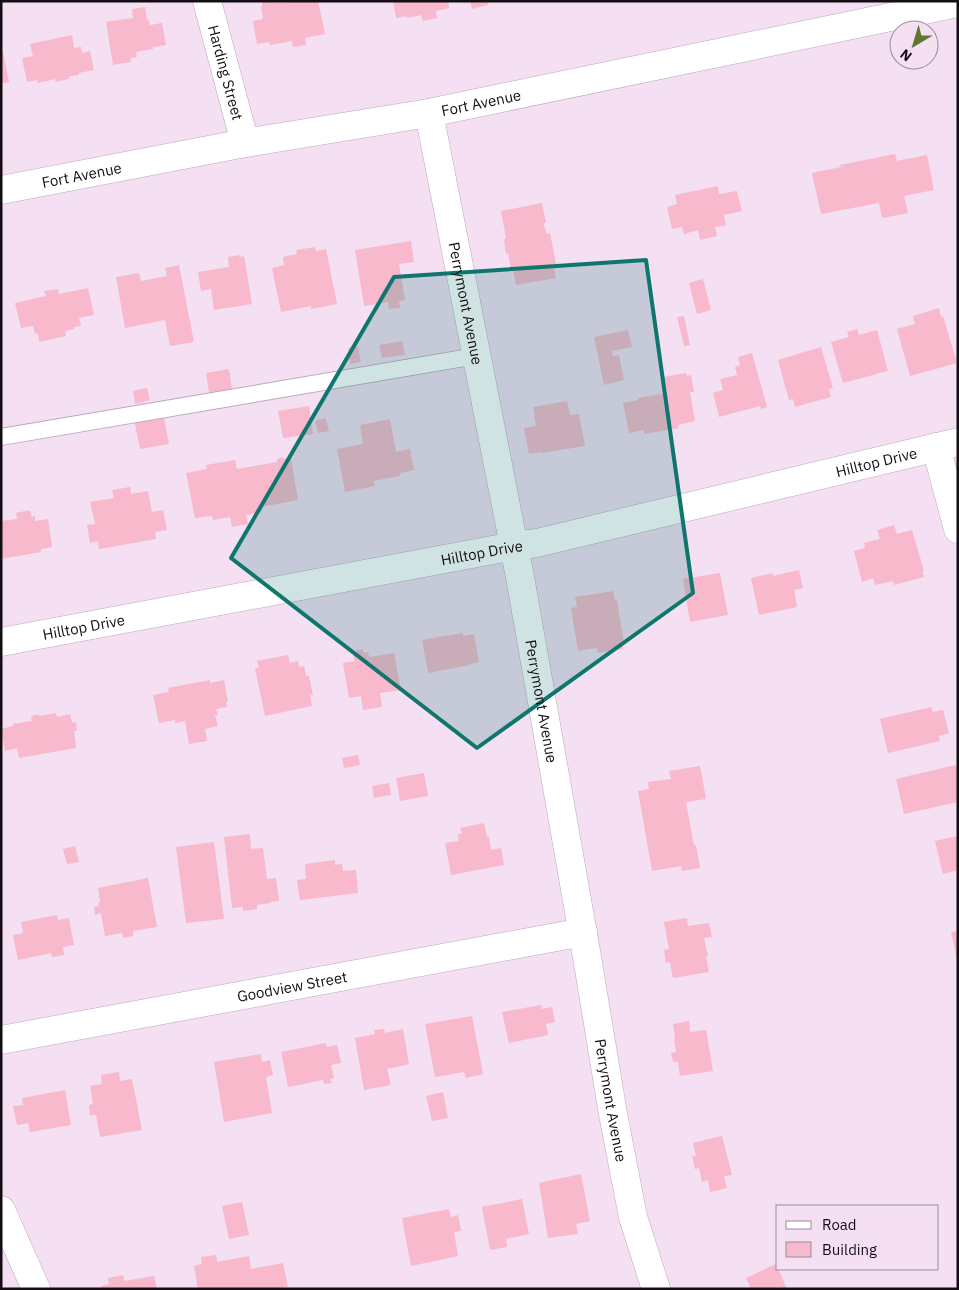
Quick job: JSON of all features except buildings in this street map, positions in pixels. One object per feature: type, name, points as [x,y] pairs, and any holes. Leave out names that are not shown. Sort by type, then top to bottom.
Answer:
[{"type":"street","name":"Harding Street","points":[[207,1],[245,143]]},
{"type":"street","name":"Fort Avenue","points":[[1,190],[245,143],[429,113],[958,3]]},
{"type":"street","name":"Perrymont Avenue","points":[[429,113],[514,546],[583,932],[613,1114],[633,1217],[656,1289]]},
{"type":"street","name":"Hilltop Drive","points":[[1,642],[537,543],[947,445]]},
{"type":"street","points":[[947,445],[958,529]]},
{"type":"street","name":"Goodview Street","points":[[1,1040],[583,932]]},
{"type":"street","points":[[1,1210],[36,1289]]},
{"type":"lane","points":[[1,437],[476,356]]},
{"type":"highlighted area","points":[[646,260],[693,593],[477,748],[231,558],[394,277]]}]
